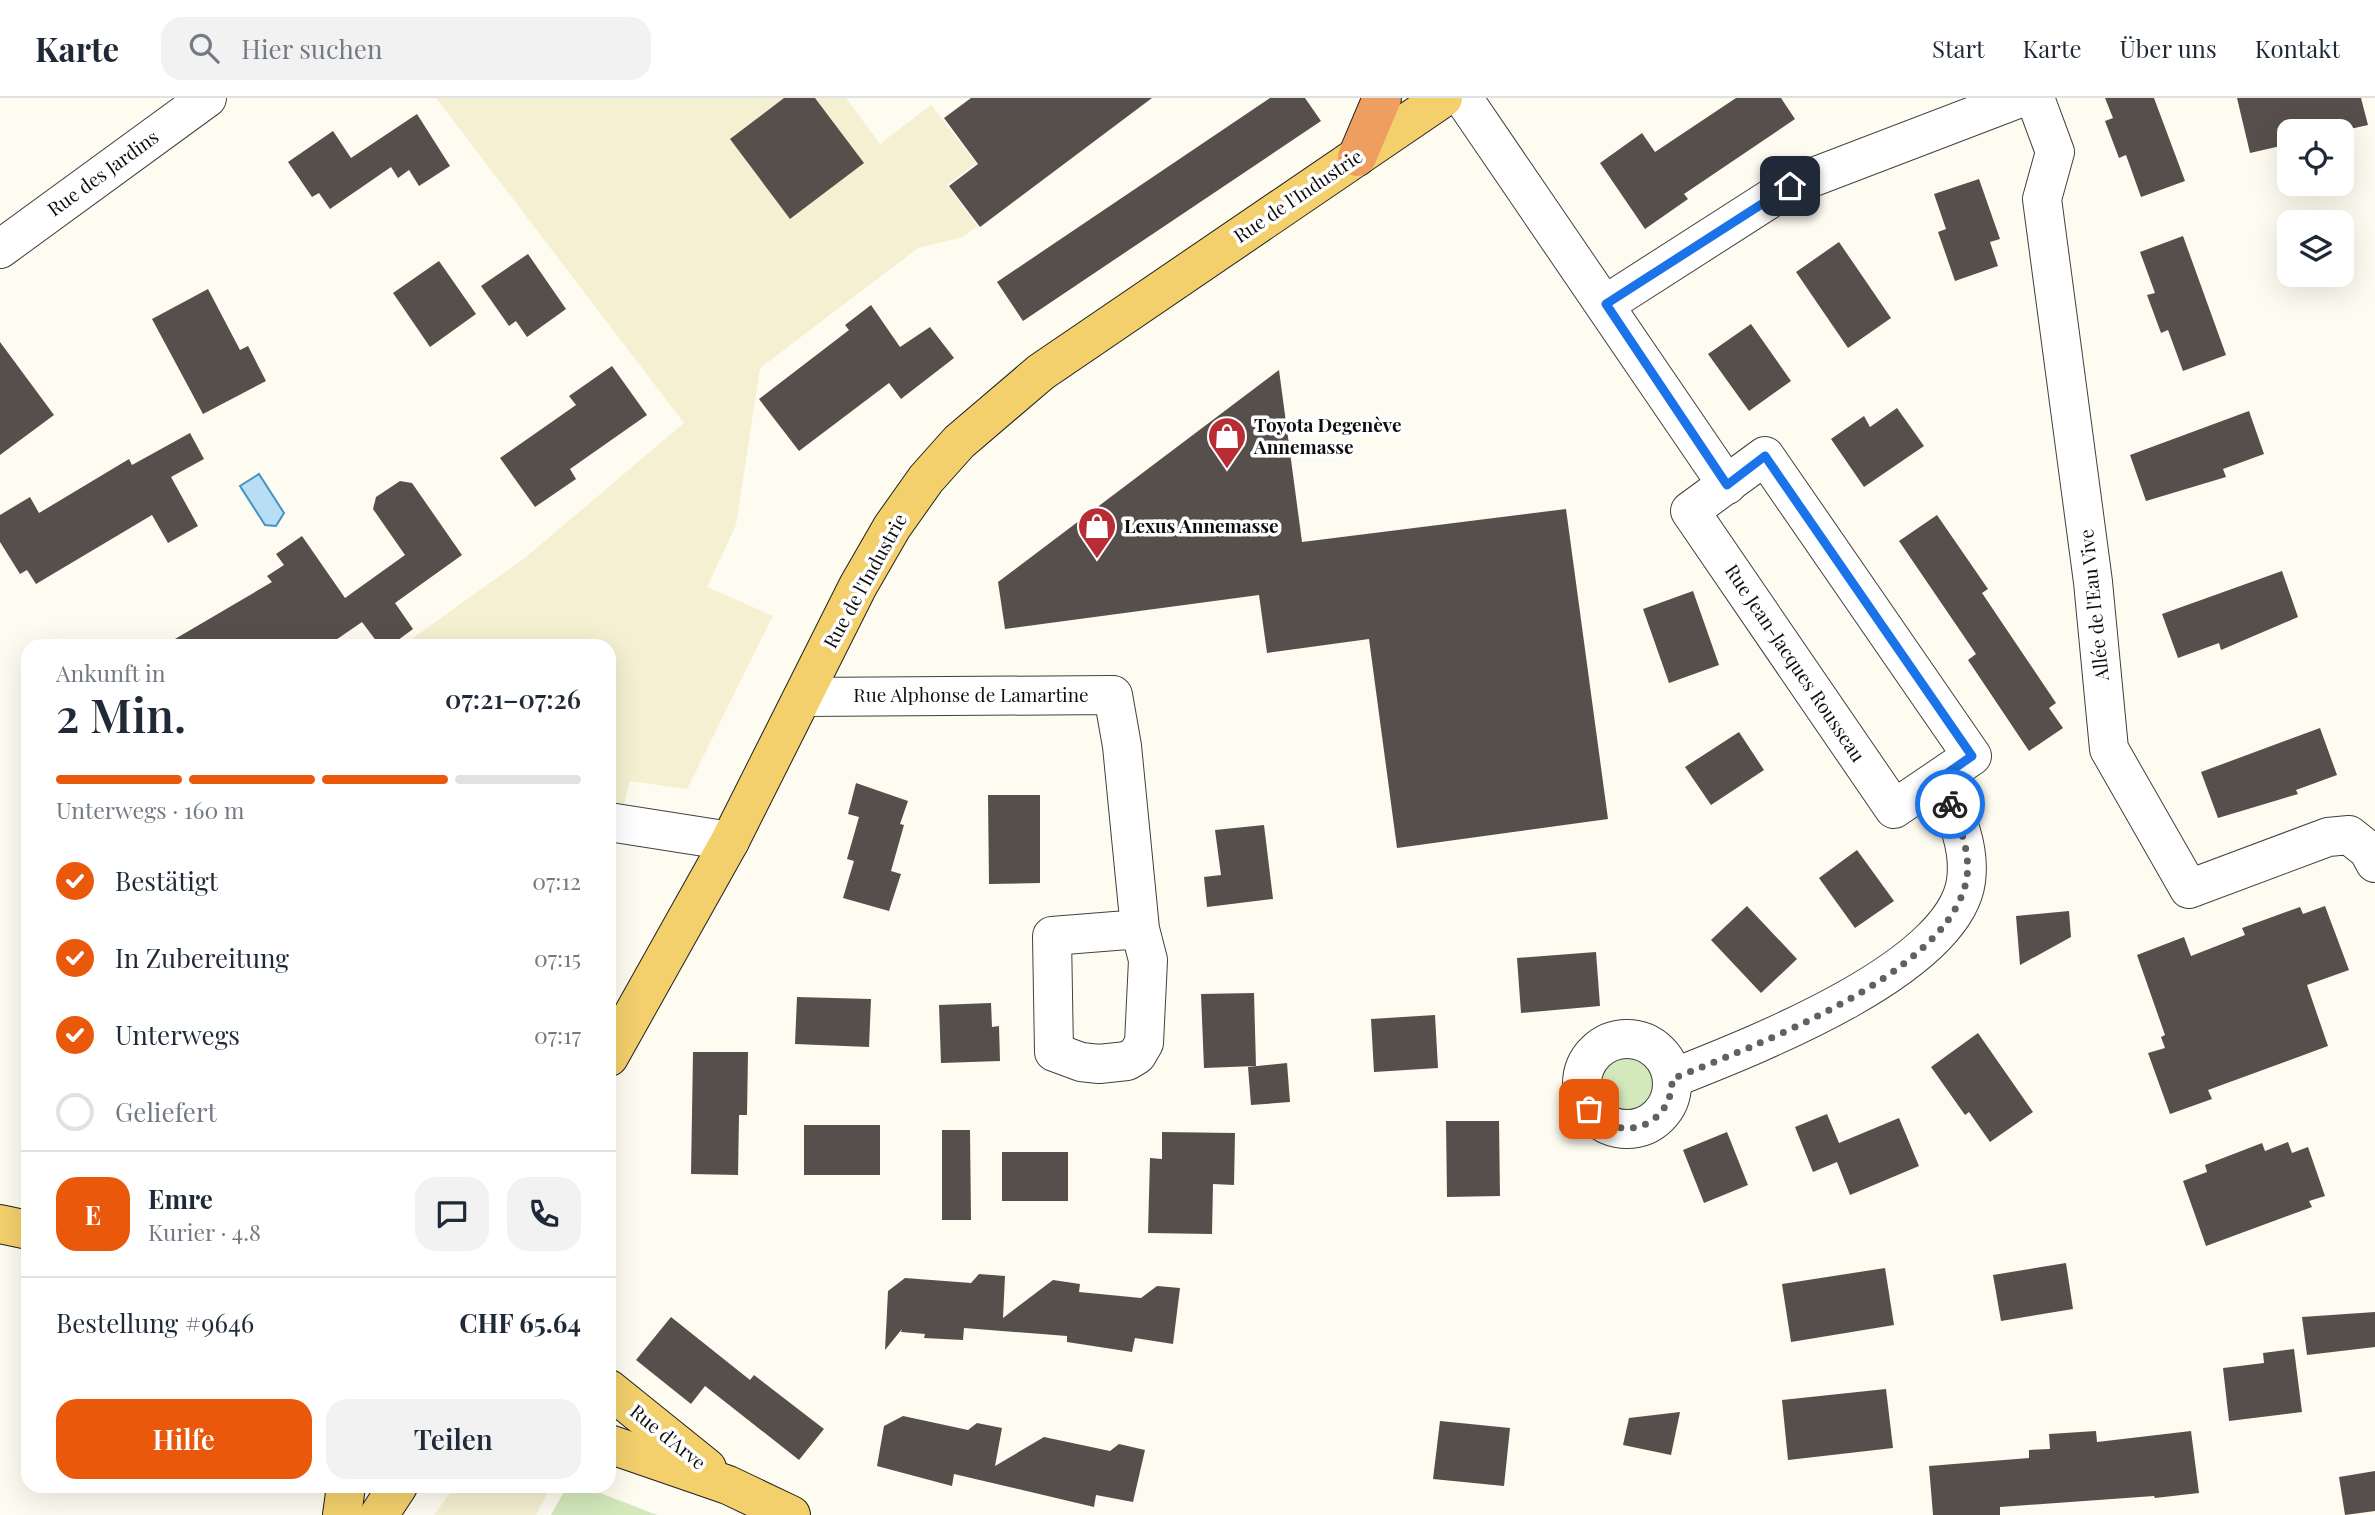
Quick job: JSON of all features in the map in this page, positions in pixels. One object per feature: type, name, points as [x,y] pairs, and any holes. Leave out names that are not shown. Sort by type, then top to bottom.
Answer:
[{"type":"highway","points":[[1357,157],[1382,98]]},
{"type":"main road","name":"Rue de l'Industrie","points":[[616,1039],[672,948],[730,841],[892,527],[926,479],[959,442],[1041,372],[1443,98]]},
{"type":"main road","points":[[0,1224],[21,1228]]},
{"type":"main road","name":"Rue d'Arve","points":[[616,1396],[728,1485]]},
{"type":"main road","name":"Rue d'Arve","points":[[616,1446],[728,1485],[791,1515]]},
{"type":"main road","points":[[342,1515],[345,1493]]},
{"type":"main road","points":[[379,1515],[393,1493]]},
{"type":"street","name":"Rue des Jardins","points":[[0,249],[207,98]]},
{"type":"street","points":[[1464,98],[1727,485]]},
{"type":"street","points":[[1606,304],[1790,186],[2020,98]]},
{"type":"street","name":"Allée de l'Eau Vive","points":[[2035,98],[2054,152],[2042,200],[2093,582],[2109,749],[2189,889],[2328,837],[2349,835],[2368,850],[2375,863]]},
{"type":"street","name":"Rue Jean-Jacques Rousseau","points":[[1765,456],[1972,756],[1894,809],[1690,510],[1727,485],[1765,456]]},
{"type":"street","name":"Rue Alphonse de Lamartine","points":[[803,697],[1113,695],[1122,746],[1140,929]]},
{"type":"street","points":[[1672,1079],[1815,1018],[1907,959],[1933,937],[1961,899],[1966,884],[1967,865],[1960,826],[1939,779]]},
{"type":"street","points":[[616,823],[730,841]]},
{"type":"shaded area","points":[[436,98],[846,98],[880,144],[931,105],[976,163],[947,185],[977,226],[963,237],[918,248],[760,368],[736,525],[707,587],[773,616],[687,789],[630,781],[623,808],[616,807],[616,639],[412,639],[526,557],[684,423]]},
{"type":"shaded area","points":[[450,1493],[547,1493],[536,1515],[434,1515]]},
{"type":"green space","points":[[1627,1050],[1640,1053],[1651,1060],[1658,1071],[1661,1084],[1658,1097],[1651,1108],[1640,1115],[1627,1118],[1614,1115],[1603,1108],[1596,1097],[1593,1084],[1596,1071],[1603,1060],[1614,1053]]},
{"type":"green space","points":[[563,1493],[600,1493],[657,1515],[551,1515]]},
{"type":"water","points":[[259,474],[284,513],[276,526],[265,525],[240,486]]},
{"type":"building","points":[[784,98],[815,98],[864,163],[790,219],[730,139]]},
{"type":"building","points":[[971,98],[1152,98],[980,227],[949,186],[978,164],[944,118]]},
{"type":"building","points":[[1270,98],[1305,98],[1321,121],[1023,321],[997,282]]},
{"type":"building","points":[[1736,98],[1781,98],[1795,119],[1684,194],[1688,199],[1645,229],[1600,163],[1642,133],[1655,152]]},
{"type":"building","points":[[2105,98],[2154,98],[2185,181],[2141,197],[2126,155],[2119,158],[2105,121],[2113,118]]},
{"type":"building","points":[[2237,98],[2361,98],[2368,125],[2354,128],[2354,119],[2277,119],[2277,147],[2250,153]]},
{"type":"building","points":[[417,114],[450,166],[419,186],[409,170],[398,178],[391,167],[330,209],[319,193],[312,197],[288,162],[333,131],[351,158]]},
{"type":"building","points":[[1979,179],[2000,239],[1990,242],[1998,266],[1955,281],[1938,232],[1946,229],[1934,194]]},
{"type":"building","points":[[2183,236],[2226,355],[2183,371],[2168,330],[2161,333],[2147,295],[2155,293],[2140,252]]},
{"type":"building","points":[[1839,242],[1891,318],[1848,348],[1796,272]]},
{"type":"building","points":[[528,254],[566,309],[527,337],[516,321],[509,326],[481,286]]},
{"type":"building","points":[[439,261],[476,314],[430,347],[393,293]]},
{"type":"building","points":[[208,289],[240,350],[248,346],[266,381],[203,414],[152,319]]},
{"type":"building","points":[[871,305],[900,347],[930,327],[954,358],[901,399],[889,383],[799,451],[759,399],[849,330],[845,325]]},
{"type":"building","points":[[1751,324],[1791,381],[1749,411],[1708,354]]},
{"type":"building","points":[[0,342],[54,415],[0,455]]},
{"type":"building","points":[[612,366],[647,415],[570,469],[576,479],[535,507],[500,458],[576,405],[569,396]]},
{"type":"building","points":[[1279,370],[1302,542],[1566,509],[1608,819],[1397,848],[1369,639],[1267,653],[1259,595],[1005,629],[998,582]]},
{"type":"building","points":[[1897,408],[1924,446],[1864,487],[1831,439],[1864,416],[1870,427]]},
{"type":"building","points":[[2249,411],[2264,454],[2223,469],[2226,477],[2146,501],[2130,455]]},
{"type":"building","points":[[190,433],[204,459],[171,477],[198,526],[168,543],[152,515],[36,584],[27,570],[20,574],[0,542],[0,515],[30,497],[39,513],[129,459],[132,465]]},
{"type":"building","points":[[400,481],[412,483],[462,555],[395,603],[413,629],[399,639],[375,639],[362,622],[337,639],[175,639],[272,582],[267,576],[284,565],[276,554],[302,536],[345,598],[405,555],[373,509],[376,497]]},
{"type":"building","points":[[1937,515],[1988,589],[1982,593],[2056,703],[2049,708],[2063,728],[2029,751],[1968,660],[1976,654],[1899,541]]},
{"type":"building","points":[[2282,571],[2298,617],[2221,650],[2219,643],[2178,658],[2162,614]]},
{"type":"building","points":[[1693,591],[1719,665],[1669,683],[1643,609]]},
{"type":"building","points":[[2320,728],[2337,775],[2296,790],[2298,794],[2218,818],[2201,772]]},
{"type":"building","points":[[1739,732],[1764,770],[1711,805],[1685,767]]},
{"type":"building","points":[[856,783],[908,801],[900,824],[904,825],[891,871],[901,874],[889,911],[843,898],[854,861],[847,859],[859,817],[848,814]]},
{"type":"building","points":[[988,795],[1040,795],[1040,883],[989,884]]},
{"type":"building","points":[[1264,825],[1273,899],[1207,907],[1204,877],[1221,875],[1215,830]]},
{"type":"building","points":[[1857,850],[1894,901],[1855,928],[1819,878]]},
{"type":"building","points":[[1747,906],[1797,959],[1761,993],[1711,940]]},
{"type":"building","points":[[2325,906],[2349,970],[2307,985],[2328,1046],[2208,1090],[2212,1099],[2170,1114],[2148,1053],[2165,1048],[2161,1037],[2165,1035],[2137,955],[2184,937],[2191,956],[2245,935],[2242,928],[2300,907],[2303,914]]},
{"type":"building","points":[[2069,911],[2071,937],[2020,965],[2016,916]]},
{"type":"building","points":[[1596,952],[1600,1006],[1521,1013],[1517,958]]},
{"type":"building","points":[[1254,993],[1256,1066],[1204,1068],[1201,994]]},
{"type":"building","points":[[797,997],[871,999],[869,1047],[795,1044]]},
{"type":"building","points":[[991,1003],[992,1027],[999,1026],[1000,1061],[941,1063],[939,1005]]},
{"type":"building","points":[[1435,1015],[1438,1068],[1374,1072],[1371,1019]]},
{"type":"building","points":[[1978,1033],[2033,1112],[1990,1142],[1969,1112],[1965,1115],[1931,1067]]},
{"type":"building","points":[[693,1052],[748,1052],[747,1115],[739,1115],[738,1175],[691,1174]]},
{"type":"building","points":[[1287,1063],[1290,1102],[1251,1105],[1248,1067]]},
{"type":"building","points":[[1827,1114],[1839,1143],[1899,1118],[1919,1166],[1850,1195],[1837,1162],[1813,1172],[1795,1127]]},
{"type":"building","points":[[1446,1121],[1499,1121],[1500,1196],[1447,1197]]},
{"type":"building","points":[[804,1125],[880,1125],[880,1175],[804,1175]]},
{"type":"building","points":[[942,1130],[970,1130],[971,1220],[942,1220]]},
{"type":"building","points":[[1162,1132],[1235,1133],[1234,1185],[1213,1184],[1212,1234],[1148,1233],[1150,1158],[1162,1159]]},
{"type":"building","points":[[1727,1132],[1748,1185],[1704,1203],[1683,1150]]},
{"type":"building","points":[[2288,1142],[2292,1153],[2308,1147],[2325,1196],[2309,1201],[2312,1207],[2206,1246],[2183,1181],[2207,1172],[2205,1165],[2262,1143],[2265,1151]]},
{"type":"building","points":[[1002,1152],[1068,1152],[1068,1201],[1002,1201]]},
{"type":"building","points":[[2066,1263],[2073,1309],[2001,1321],[1993,1275]]},
{"type":"building","points":[[1885,1268],[1894,1325],[1791,1342],[1782,1284]]},
{"type":"building","points":[[979,1274],[1005,1276],[1003,1318],[1053,1280],[1080,1284],[1079,1292],[1141,1298],[1157,1286],[1180,1288],[1173,1344],[1135,1338],[1132,1352],[1067,1342],[1067,1336],[964,1328],[963,1340],[924,1338],[925,1334],[901,1332],[902,1329],[885,1350],[888,1291],[905,1278],[971,1283]]},
{"type":"building","points":[[2375,1312],[2375,1347],[2307,1355],[2302,1317]]},
{"type":"building","points":[[671,1317],[750,1380],[754,1375],[824,1429],[799,1460],[705,1386],[691,1404],[636,1360]]},
{"type":"building","points":[[2294,1349],[2302,1412],[2229,1421],[2223,1368],[2264,1363],[2263,1353]]},
{"type":"building","points":[[1886,1389],[1893,1448],[1788,1460],[1782,1400]]},
{"type":"building","points":[[1680,1412],[1671,1455],[1623,1445],[1629,1418]]},
{"type":"building","points":[[903,1416],[968,1430],[977,1423],[1002,1428],[995,1466],[1044,1437],[1110,1451],[1119,1444],[1145,1450],[1133,1502],[1096,1495],[1094,1507],[954,1474],[952,1486],[877,1466],[884,1426]]},
{"type":"building","points":[[1440,1421],[1510,1428],[1504,1486],[1433,1479]]},
{"type":"building","points":[[2096,1431],[2097,1442],[2191,1431],[2199,1493],[2000,1507],[2000,1515],[1933,1515],[1929,1466],[2029,1458],[2029,1450],[2050,1449],[2049,1434]]},
{"type":"building","points":[[2375,1471],[2375,1511],[2345,1515],[2339,1477]]},
{"type":"way so far","points":[[1589,1109],[1603,1123],[1612,1127],[1631,1129],[1651,1123],[1666,1109],[1673,1089],[1672,1079],[1790,1031],[1907,959],[1933,937],[1950,916],[1961,899],[1966,884],[1965,847],[1960,826],[1950,804]]},
{"type":"place","name":"Toyota Degenève Annemasse","points":[[1227,470]]},
{"type":"place","name":"Lexus Annemasse","points":[[1097,560]]},
{"type":"route","points":[[1790,186],[1759,203],[1606,304],[1727,485],[1765,456],[1830,548],[1972,756],[1939,779],[1950,804]]}]
